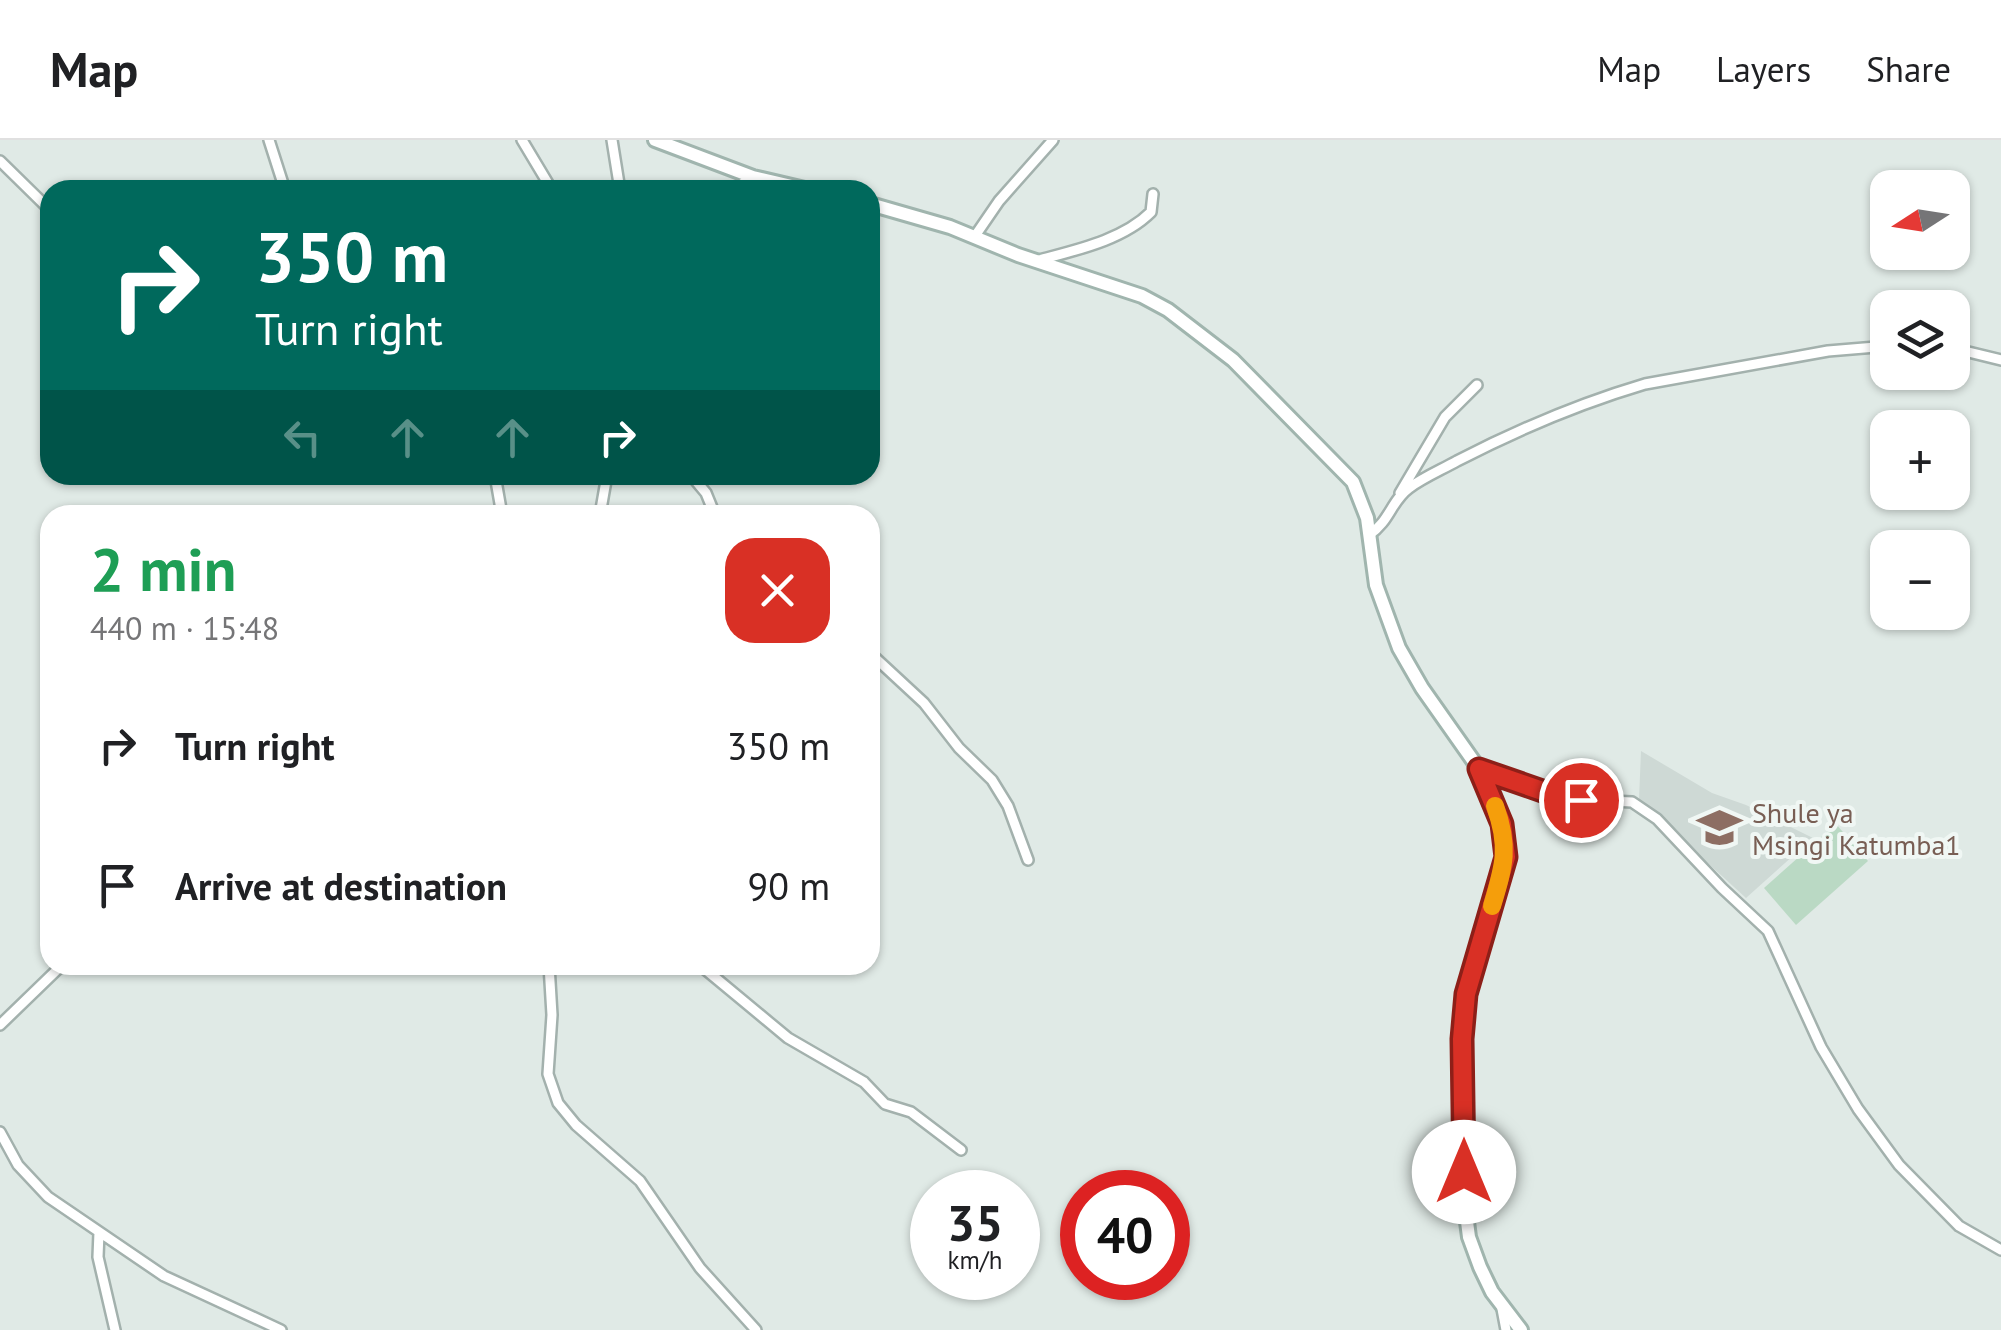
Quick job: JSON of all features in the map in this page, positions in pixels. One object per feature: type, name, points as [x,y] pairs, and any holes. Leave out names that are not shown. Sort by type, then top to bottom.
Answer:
[{"type":"street","points":[[269,140],[282,180]]},
{"type":"street","points":[[522,140],[546,180]]},
{"type":"street","points":[[612,140],[618,180]]},
{"type":"street","points":[[655,140],[766,180]]},
{"type":"street","points":[[975,236],[1053,140]]},
{"type":"street","points":[[0,161],[40,200]]},
{"type":"street","points":[[748,180],[753,177]]},
{"type":"street","points":[[1039,260],[1085,248],[1138,222],[1151,212],[1153,194]]},
{"type":"street","points":[[880,207],[975,236],[1142,296],[1201,333],[1233,360],[1343,470],[1361,497],[1376,585],[1398,648],[1479,769],[1502,824],[1506,857],[1469,976],[1464,1015],[1464,1199],[1474,1254],[1502,1306],[1522,1330]]},
{"type":"street","points":[[1399,496],[1424,478],[1491,443],[1631,388],[1870,348]]},
{"type":"street","points":[[1970,352],[2001,360]]},
{"type":"street","points":[[1370,534],[1388,518],[1445,417],[1477,385]]},
{"type":"street","points":[[880,662],[924,703],[959,748],[992,780],[1008,806],[1028,860]]},
{"type":"street","points":[[1479,769],[1568,799],[1632,802],[1657,819],[1768,931],[1812,1032],[1886,1149],[1959,1226],[2001,1251]]},
{"type":"street","points":[[0,1025],[52,975]]},
{"type":"street","points":[[549,975],[552,1015],[548,1074],[558,1103],[576,1125],[640,1181],[660,1204],[700,1268],[756,1330]]},
{"type":"street","points":[[712,975],[788,1038],[864,1082],[885,1104],[911,1112],[961,1150]]},
{"type":"street","points":[[0,1132],[29,1179],[99,1232],[164,1276],[280,1330]]},
{"type":"street","points":[[99,1232],[98,1258],[115,1330]]},
{"type":"street","points":[[1502,1306],[1506,1330]]},
{"type":"shaded area","points":[[1641,751],[1712,793],[1813,838],[1746,898],[1639,800]]},
{"type":"green space","points":[[1836,824],[1868,861],[1796,925],[1764,888]]},
{"type":"slow traffic","points":[[1492,906],[1506,857],[1505,837],[1495,806]]},
{"type":"place","name":"Shule ya Msingi Katumba1","points":[[1719,828]]},
{"type":"route","points":[[1464,1172],[1462,1039],[1466,994],[1506,857],[1502,824],[1479,769],[1581,800]]}]
